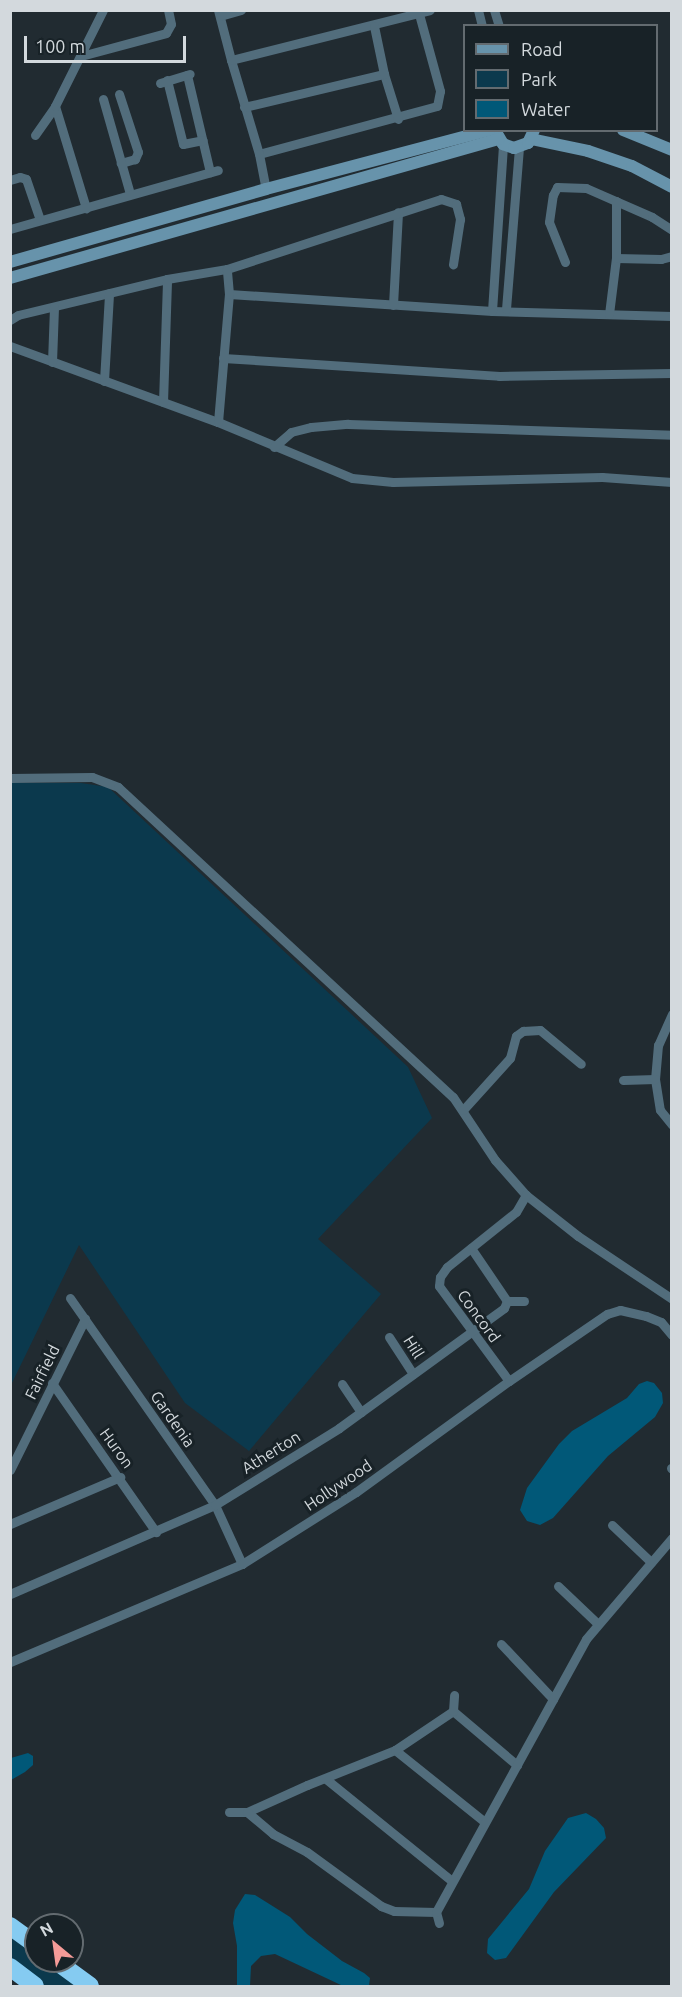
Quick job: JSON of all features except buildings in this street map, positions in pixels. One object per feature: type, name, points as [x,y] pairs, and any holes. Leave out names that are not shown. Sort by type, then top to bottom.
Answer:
[{"type":"highway","points":[[10,1926],[24,1936]]},
{"type":"highway","points":[[10,1967],[35,1986]]},
{"type":"highway","points":[[72,1973],[90,1986]]},
{"type":"street","points":[[35,135],[56,106],[103,10]]},
{"type":"street","points":[[81,56],[166,33],[171,24],[168,10]]},
{"type":"street","points":[[241,10],[219,14],[259,154],[266,189]]},
{"type":"street","points":[[388,10],[390,22]]},
{"type":"street","points":[[231,60],[390,22],[430,10]]},
{"type":"street","points":[[259,154],[431,110],[439,102],[440,91],[419,14]]},
{"type":"street","points":[[374,26],[384,74],[398,119]]},
{"type":"street","points":[[244,107],[384,74]]},
{"type":"street","points":[[10,229],[214,171],[203,140],[189,75],[164,82],[183,144],[203,140]]},
{"type":"street","points":[[121,163],[135,159],[138,152],[121,93],[99,100],[130,194]]},
{"type":"street","points":[[56,106],[86,208]]},
{"type":"street","points":[[10,262],[266,189],[481,132]]},
{"type":"street","points":[[628,132],[672,150]]},
{"type":"street","points":[[506,309],[519,147],[533,135],[632,166],[672,187]]},
{"type":"street","points":[[10,278],[499,138],[519,147]]},
{"type":"street","points":[[492,311],[499,138]]},
{"type":"street","points":[[10,180],[20,177],[26,179],[40,220]]},
{"type":"street","points":[[565,262],[549,222],[553,195],[557,187],[586,189],[616,201],[672,230]]},
{"type":"street","points":[[10,320],[18,315],[167,279],[227,268],[441,199],[456,204],[459,219],[453,264]]},
{"type":"street","points":[[609,314],[616,258],[616,201]]},
{"type":"street","points":[[393,305],[398,212]]},
{"type":"street","points":[[616,258],[661,259],[672,256]]},
{"type":"street","points":[[218,422],[229,294],[227,268]]},
{"type":"street","points":[[162,402],[167,279]]},
{"type":"street","points":[[104,381],[109,293]]},
{"type":"street","points":[[229,294],[492,311],[506,309],[672,316]]},
{"type":"street","points":[[52,362],[54,307]]},
{"type":"street","points":[[10,346],[218,422],[352,478],[371,481],[602,477],[672,482]]},
{"type":"street","points":[[223,358],[499,376],[672,373]]},
{"type":"street","points":[[274,447],[291,432],[311,427],[348,424],[672,435]]},
{"type":"street","points":[[10,778],[92,777],[118,787],[453,1097],[495,1160],[526,1195],[596,1249],[672,1299]]},
{"type":"street","points":[[672,1014],[658,1045],[655,1079],[660,1110],[672,1125]]},
{"type":"street","points":[[463,1110],[510,1058],[516,1036],[523,1031],[540,1030],[581,1064]]},
{"type":"street","points":[[623,1080],[655,1079]]},
{"type":"street","name":"Concord","points":[[509,1380],[470,1331],[439,1286],[440,1277],[447,1267],[516,1212],[526,1195]]},
{"type":"street","points":[[471,1248],[507,1301],[524,1301]]},
{"type":"street","name":"Gardenia","points":[[70,1298],[215,1505],[242,1564]]},
{"type":"street","name":"Atherton","points":[[10,1594],[215,1505],[361,1412],[504,1308],[507,1301]]},
{"type":"street","name":"Hollywood","points":[[10,1662],[242,1564],[356,1492],[509,1380],[607,1314],[620,1310],[661,1322]]},
{"type":"street","points":[[672,1316],[661,1322],[672,1335]]},
{"type":"street","name":"Fairfield","points":[[10,1470],[85,1319]]},
{"type":"street","name":"Hill","points":[[389,1336],[412,1374]]},
{"type":"street","name":"Huron","points":[[52,1383],[120,1477],[156,1532]]},
{"type":"street","points":[[342,1384],[361,1412]]},
{"type":"street","points":[[10,1524],[120,1477]]},
{"type":"street","points":[[612,1525],[651,1562]]},
{"type":"street","points":[[439,1923],[436,1912],[452,1881],[597,1623],[672,1538]]},
{"type":"street","points":[[558,1586],[597,1623]]},
{"type":"street","points":[[501,1644],[553,1699]]},
{"type":"street","points":[[453,1711],[454,1695]]},
{"type":"street","points":[[453,1711],[517,1765]]},
{"type":"street","points":[[229,1812],[247,1812],[395,1750],[453,1711]]},
{"type":"street","points":[[395,1750],[485,1822]]},
{"type":"street","points":[[326,1779],[452,1881]]},
{"type":"street","points":[[247,1812],[273,1834],[307,1852],[381,1906],[393,1911],[436,1912]]},
{"type":"green space","points":[[11,783],[81,783],[108,787],[408,1067],[432,1118],[318,1239],[381,1294],[249,1451],[185,1403],[79,1245],[11,1385]]},
{"type":"green space","points":[[10,1936],[24,1946],[24,1971],[11,1961]]},
{"type":"green space","points":[[27,1973],[60,1973],[78,1986],[44,1986]]},
{"type":"water","points":[[647,1381],[654,1383],[662,1393],[663,1403],[655,1417],[608,1456],[553,1518],[540,1525],[527,1521],[520,1510],[527,1488],[559,1444],[572,1431],[627,1398],[639,1384]]},
{"type":"water","points":[[28,1753],[33,1756],[33,1765],[11,1780],[11,1758]]},
{"type":"water","points":[[586,1813],[604,1828],[606,1838],[554,1892],[506,1958],[495,1960],[487,1953],[488,1939],[529,1889],[545,1851],[568,1818]]},
{"type":"water","points":[[245,1894],[255,1895],[290,1917],[307,1934],[342,1961],[370,1978],[369,1986],[343,1986],[275,1954],[261,1956],[251,1966],[250,1986],[237,1986],[237,1946],[233,1923],[235,1910]]}]
